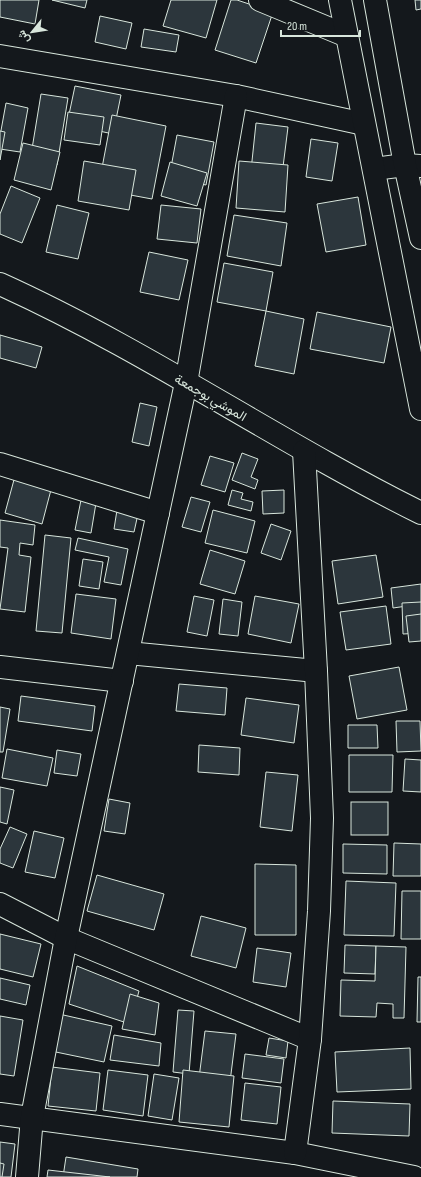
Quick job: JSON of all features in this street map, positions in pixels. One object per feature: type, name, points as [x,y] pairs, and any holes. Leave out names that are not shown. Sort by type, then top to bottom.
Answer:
[{"type":"street","points":[[260,0],[347,36]]},
{"type":"street","points":[[340,0],[421,409]]},
{"type":"street","points":[[375,0],[413,165],[421,238]]},
{"type":"street","points":[[0,56],[236,96],[364,124]]},
{"type":"street","points":[[27,1177],[32,1117],[66,938],[186,382],[236,96]]},
{"type":"street","points":[[374,168],[413,165]]},
{"type":"street","name":"الموشي بوجمعة","points":[[0,284],[102,334],[304,451],[372,489],[421,513]]},
{"type":"street","points":[[295,1153],[310,1039],[319,911],[322,818],[316,671],[304,451]]},
{"type":"street","points":[[0,464],[158,513]]},
{"type":"street","points":[[128,653],[316,671]]},
{"type":"street","points":[[0,667],[122,681]]},
{"type":"street","points":[[0,904],[66,938],[310,1039]]},
{"type":"street","points":[[0,1114],[32,1117],[295,1153],[414,1177]]},
{"type":"building","points":[[0,0],[39,0],[35,24],[0,17]]},
{"type":"building","points":[[52,0],[87,0],[85,8]]},
{"type":"building","points":[[171,0],[217,0],[206,38],[163,26]]},
{"type":"building","points":[[231,0],[237,0],[273,12],[256,63],[215,50]]},
{"type":"building","points":[[415,0],[421,0],[421,9],[416,10]]},
{"type":"building","points":[[100,16],[132,23],[126,49],[95,42]]},
{"type":"building","points":[[144,29],[179,35],[176,52],[141,47]]},
{"type":"building","points":[[75,86],[121,95],[113,134],[67,124]]},
{"type":"building","points":[[41,94],[68,98],[57,165],[30,161]]},
{"type":"building","points":[[6,103],[28,108],[20,152],[0,149],[0,136]]},
{"type":"building","points":[[68,112],[104,117],[100,145],[64,140]]},
{"type":"building","points":[[112,115],[166,126],[152,199],[98,189]]},
{"type":"building","points":[[256,123],[288,127],[281,183],[250,180]]},
{"type":"building","points":[[0,131],[5,132],[0,160]]},
{"type":"building","points":[[177,135],[214,142],[206,185],[169,178]]},
{"type":"building","points":[[311,139],[338,143],[332,181],[306,177]]},
{"type":"building","points":[[23,143],[60,152],[51,190],[14,180]]},
{"type":"building","points":[[84,161],[136,170],[129,210],[78,201]]},
{"type":"building","points":[[239,161],[288,165],[285,212],[236,208]]},
{"type":"building","points":[[170,162],[207,173],[197,206],[161,196]]},
{"type":"building","points":[[11,186],[40,198],[22,243],[0,234],[0,214]]},
{"type":"building","points":[[358,197],[366,245],[326,252],[317,204]]},
{"type":"building","points":[[57,205],[89,213],[78,259],[46,252]]},
{"type":"building","points":[[161,205],[201,209],[197,243],[157,239]]},
{"type":"building","points":[[234,215],[287,223],[281,266],[227,256]]},
{"type":"building","points":[[149,252],[188,260],[179,300],[140,292]]},
{"type":"building","points":[[224,263],[273,272],[266,311],[217,302]]},
{"type":"building","points":[[266,311],[304,319],[294,374],[255,366]]},
{"type":"building","points":[[317,312],[391,327],[384,363],[310,349]]},
{"type":"building","points":[[0,335],[42,347],[36,368],[0,358]]},
{"type":"building","points":[[140,403],[157,407],[149,446],[132,442]]},
{"type":"building","points":[[242,453],[258,459],[251,477],[258,480],[255,489],[232,480]]},
{"type":"building","points":[[210,456],[234,463],[225,492],[201,485]]},
{"type":"building","points":[[15,476],[52,486],[42,524],[5,513]]},
{"type":"building","points":[[232,490],[243,493],[241,499],[253,502],[251,511],[228,505]]},
{"type":"building","points":[[284,490],[284,513],[263,514],[262,491]]},
{"type":"building","points":[[191,497],[210,502],[201,532],[182,527]]},
{"type":"building","points":[[81,500],[96,503],[91,533],[75,530]]},
{"type":"building","points":[[117,510],[138,514],[134,532],[114,529]]},
{"type":"building","points":[[213,510],[255,521],[247,553],[205,543]]},
{"type":"building","points":[[0,520],[35,525],[33,545],[20,543],[19,555],[31,557],[25,612],[0,609],[8,548],[0,547]]},
{"type":"building","points":[[271,524],[291,531],[281,560],[261,553]]},
{"type":"building","points":[[45,535],[71,538],[62,633],[36,631]]},
{"type":"building","points":[[78,538],[128,549],[121,585],[104,582],[109,557],[75,550]]},
{"type":"building","points":[[210,550],[245,561],[235,594],[200,584]]},
{"type":"building","points":[[376,555],[383,597],[338,604],[332,561]]},
{"type":"building","points":[[83,559],[103,562],[99,589],[79,586]]},
{"type":"building","points":[[421,584],[421,604],[393,608],[391,588]]},
{"type":"building","points":[[76,594],[116,599],[111,639],[71,633]]},
{"type":"building","points":[[194,596],[214,600],[207,636],[187,632]]},
{"type":"building","points":[[255,596],[299,604],[291,643],[248,634]]},
{"type":"building","points":[[223,599],[242,602],[238,636],[219,634]]},
{"type":"building","points":[[421,602],[421,633],[403,634],[402,603]]},
{"type":"building","points":[[386,606],[391,644],[346,650],[340,612]]},
{"type":"building","points":[[421,614],[421,641],[409,642],[406,616]]},
{"type":"building","points":[[399,667],[407,710],[357,719],[349,676]]},
{"type":"building","points":[[179,684],[227,688],[225,715],[176,711]]},
{"type":"building","points":[[21,696],[95,706],[92,731],[18,721]]},
{"type":"building","points":[[246,698],[299,705],[294,743],[241,735]]},
{"type":"building","points":[[0,707],[10,709],[3,752],[0,752]]},
{"type":"building","points":[[396,721],[420,721],[421,751],[397,752]]},
{"type":"building","points":[[348,725],[377,725],[378,748],[348,748]]},
{"type":"building","points":[[199,745],[240,748],[239,775],[198,772]]},
{"type":"building","points":[[7,749],[53,758],[47,786],[2,778]]},
{"type":"building","points":[[57,750],[81,754],[77,776],[54,773]]},
{"type":"building","points":[[349,755],[393,755],[392,792],[349,792]]},
{"type":"building","points":[[405,759],[421,760],[421,792],[403,791]]},
{"type":"building","points":[[266,772],[298,775],[292,831],[260,827]]},
{"type":"building","points":[[0,787],[14,790],[7,824],[0,822]]},
{"type":"building","points":[[109,799],[130,803],[125,834],[104,831]]},
{"type":"building","points":[[351,802],[388,802],[388,835],[351,835]]},
{"type":"building","points":[[10,827],[27,834],[13,868],[0,863],[0,849]]},
{"type":"building","points":[[34,831],[64,838],[55,878],[25,872]]},
{"type":"building","points":[[394,843],[421,844],[421,876],[393,876]]},
{"type":"building","points":[[343,844],[387,845],[387,874],[343,873]]},
{"type":"building","points":[[255,864],[296,865],[296,935],[255,935]]},
{"type":"building","points":[[97,875],[164,894],[154,930],[87,911]]},
{"type":"building","points":[[346,881],[396,883],[394,936],[344,935]]},
{"type":"building","points":[[402,891],[421,891],[421,939],[401,939]]},
{"type":"building","points":[[201,916],[246,928],[236,968],[191,956]]},
{"type":"building","points":[[0,934],[41,944],[33,977],[0,969]]},
{"type":"building","points":[[345,945],[376,946],[375,974],[344,973]]},
{"type":"building","points":[[376,946],[406,947],[404,1018],[393,1018],[393,1004],[377,1003],[376,1017],[340,1016],[341,980],[375,981]]},
{"type":"building","points":[[257,948],[291,953],[286,987],[253,982]]},
{"type":"building","points":[[77,966],[139,991],[130,1024],[69,1004]]},
{"type":"building","points":[[418,977],[421,977],[421,1022],[417,1022]]},
{"type":"building","points":[[0,978],[30,985],[26,1005],[0,999]]},
{"type":"building","points":[[130,994],[159,1003],[155,1035],[122,1029]]},
{"type":"building","points":[[178,1010],[194,1011],[189,1074],[173,1072]]},
{"type":"building","points":[[59,1014],[112,1026],[104,1062],[51,1051]]},
{"type":"building","points":[[0,1016],[23,1020],[14,1076],[0,1074]]},
{"type":"building","points":[[205,1031],[236,1034],[230,1082],[199,1078]]},
{"type":"building","points":[[114,1035],[161,1043],[159,1066],[110,1060]]},
{"type":"building","points":[[269,1038],[288,1041],[286,1058],[266,1055]]},
{"type":"building","points":[[410,1048],[411,1089],[337,1092],[335,1052]]},
{"type":"building","points":[[245,1054],[284,1059],[281,1083],[242,1078]]},
{"type":"building","points":[[52,1067],[100,1073],[96,1111],[48,1106]]},
{"type":"building","points":[[108,1070],[148,1075],[143,1116],[103,1110]]},
{"type":"building","points":[[183,1070],[234,1076],[229,1127],[179,1122]]},
{"type":"building","points":[[154,1074],[179,1078],[172,1120],[148,1116]]},
{"type":"building","points":[[245,1083],[281,1087],[277,1124],[241,1120]]},
{"type":"building","points":[[333,1101],[410,1104],[409,1136],[332,1133]]},
{"type":"building","points":[[0,1142],[15,1144],[11,1177],[0,1177]]},
{"type":"building","points":[[66,1157],[138,1169],[137,1177],[63,1177]]},
{"type":"building","points":[[0,1163],[4,1164],[2,1177],[0,1177]]},
{"type":"building","points":[[48,1170],[110,1177],[47,1177]]}]
